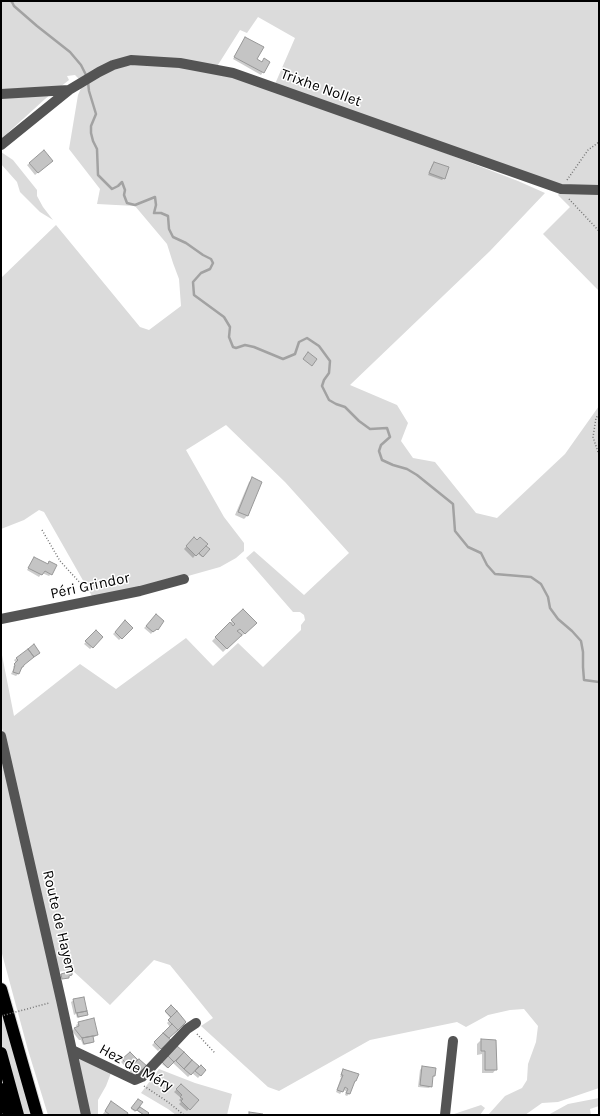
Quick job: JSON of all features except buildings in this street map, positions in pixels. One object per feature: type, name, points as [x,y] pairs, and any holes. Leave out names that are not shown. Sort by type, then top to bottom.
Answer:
[{"type":"highway","points":[[1,989],[37,1115]]},
{"type":"highway","points":[[1,1053],[18,1115]]},
{"type":"highway","points":[[1,1089],[9,1115]]},
{"type":"street","name":"Trixhe Nollet","points":[[69,90],[113,65],[131,60],[180,63],[233,73],[561,189],[599,190]]},
{"type":"street","points":[[1,94],[69,90]]},
{"type":"street","points":[[1,145],[69,90]]},
{"type":"street","name":"Péri Grindor","points":[[1,619],[140,591],[184,579]]},
{"type":"street","name":"Route de Hayen","points":[[1,736],[86,1115]]},
{"type":"street","points":[[134,1080],[142,1077],[193,1025]]},
{"type":"street","points":[[445,1115],[453,1041]]},
{"type":"street","name":"Hez de Méry","points":[[72,1050],[134,1080]]},
{"type":"path","points":[[599,142],[588,150],[561,189],[599,231]]},
{"type":"path","points":[[599,414],[596,418],[593,437],[599,455]]},
{"type":"path","points":[[42,530],[60,561],[82,586],[89,601]]},
{"type":"path","points":[[1,1016],[49,1003]]},
{"type":"path","points":[[193,1025],[215,1053]]},
{"type":"path","name":"Hez de Méry","points":[[134,1080],[168,1102],[184,1115]]},
{"type":"shaded area","points":[[1,1],[599,1],[599,291],[543,234],[570,207],[558,195],[564,187],[275,84],[295,38],[258,17],[247,33],[240,30],[216,68],[133,59],[80,80],[75,75],[67,76],[69,80],[45,99],[1,139]]},
{"type":"shaded area","points":[[145,63],[213,70],[427,146],[545,193],[490,251],[350,385],[397,405],[408,423],[401,441],[413,458],[435,462],[476,513],[497,518],[565,454],[599,406],[599,1088],[558,1102],[542,1103],[525,1115],[488,1115],[505,1096],[522,1088],[527,1080],[528,1064],[536,1042],[538,1026],[524,1009],[510,1010],[488,1015],[466,1027],[457,1022],[370,1040],[279,1091],[268,1087],[201,1026],[213,1018],[170,965],[154,960],[110,1005],[72,970],[57,972],[1,724],[1,650],[14,716],[80,664],[116,689],[186,638],[213,666],[238,643],[263,667],[301,630],[301,625],[305,620],[304,615],[300,612],[293,612],[246,558],[254,551],[304,595],[349,553],[285,482],[226,425],[186,450],[224,517],[244,543],[244,551],[236,558],[220,567],[93,598],[44,512],[39,510],[24,520],[1,529],[1,278],[56,225],[140,327],[149,330],[181,306],[179,279],[167,244],[135,206],[97,204],[100,189],[69,149],[78,95],[82,86],[114,68]]},
{"type":"shaded area","points":[[1,152],[13,160],[37,190],[37,196],[53,220],[40,212],[20,192],[17,182],[1,164]]},
{"type":"shaded area","points":[[1,750],[82,1115],[48,1115],[28,1050],[1,950]]},
{"type":"shaded area","points":[[1,1008],[32,1115],[21,1115],[1,1043]]},
{"type":"shaded area","points":[[79,1058],[111,1073],[98,1100],[98,1115],[89,1115],[77,1060]]},
{"type":"shaded area","points":[[159,1069],[195,1083],[232,1094],[227,1115],[176,1115],[141,1093]]},
{"type":"shaded area","points":[[599,1098],[599,1106],[590,1109],[591,1115],[548,1115],[568,1104]]},
{"type":"shaded area","points":[[481,1105],[485,1108],[480,1115],[451,1115]]},
{"type":"waterway","points":[[11,1],[14,6],[37,26],[70,52],[81,65],[86,75]]},
{"type":"waterway","points":[[88,82],[89,91],[96,114],[91,126],[91,133],[97,149],[98,175],[112,189],[122,182],[127,203],[135,205],[155,197],[156,205],[154,213],[161,213],[168,216],[169,229],[173,237],[186,243],[211,259],[213,263],[210,269],[201,273],[193,282],[194,295],[224,317],[230,327],[229,337],[233,347],[236,348],[245,345],[254,347],[283,359],[295,354],[299,342],[307,338],[319,346],[330,361],[329,373],[322,386],[329,400],[345,407],[359,421],[370,429],[387,428],[390,437],[381,445],[379,451],[382,460],[407,469],[417,475],[453,504],[455,531],[468,547],[481,553],[487,565],[495,574],[531,577],[541,584],[548,597],[550,608],[558,619],[581,641],[584,680],[599,682]]}]
